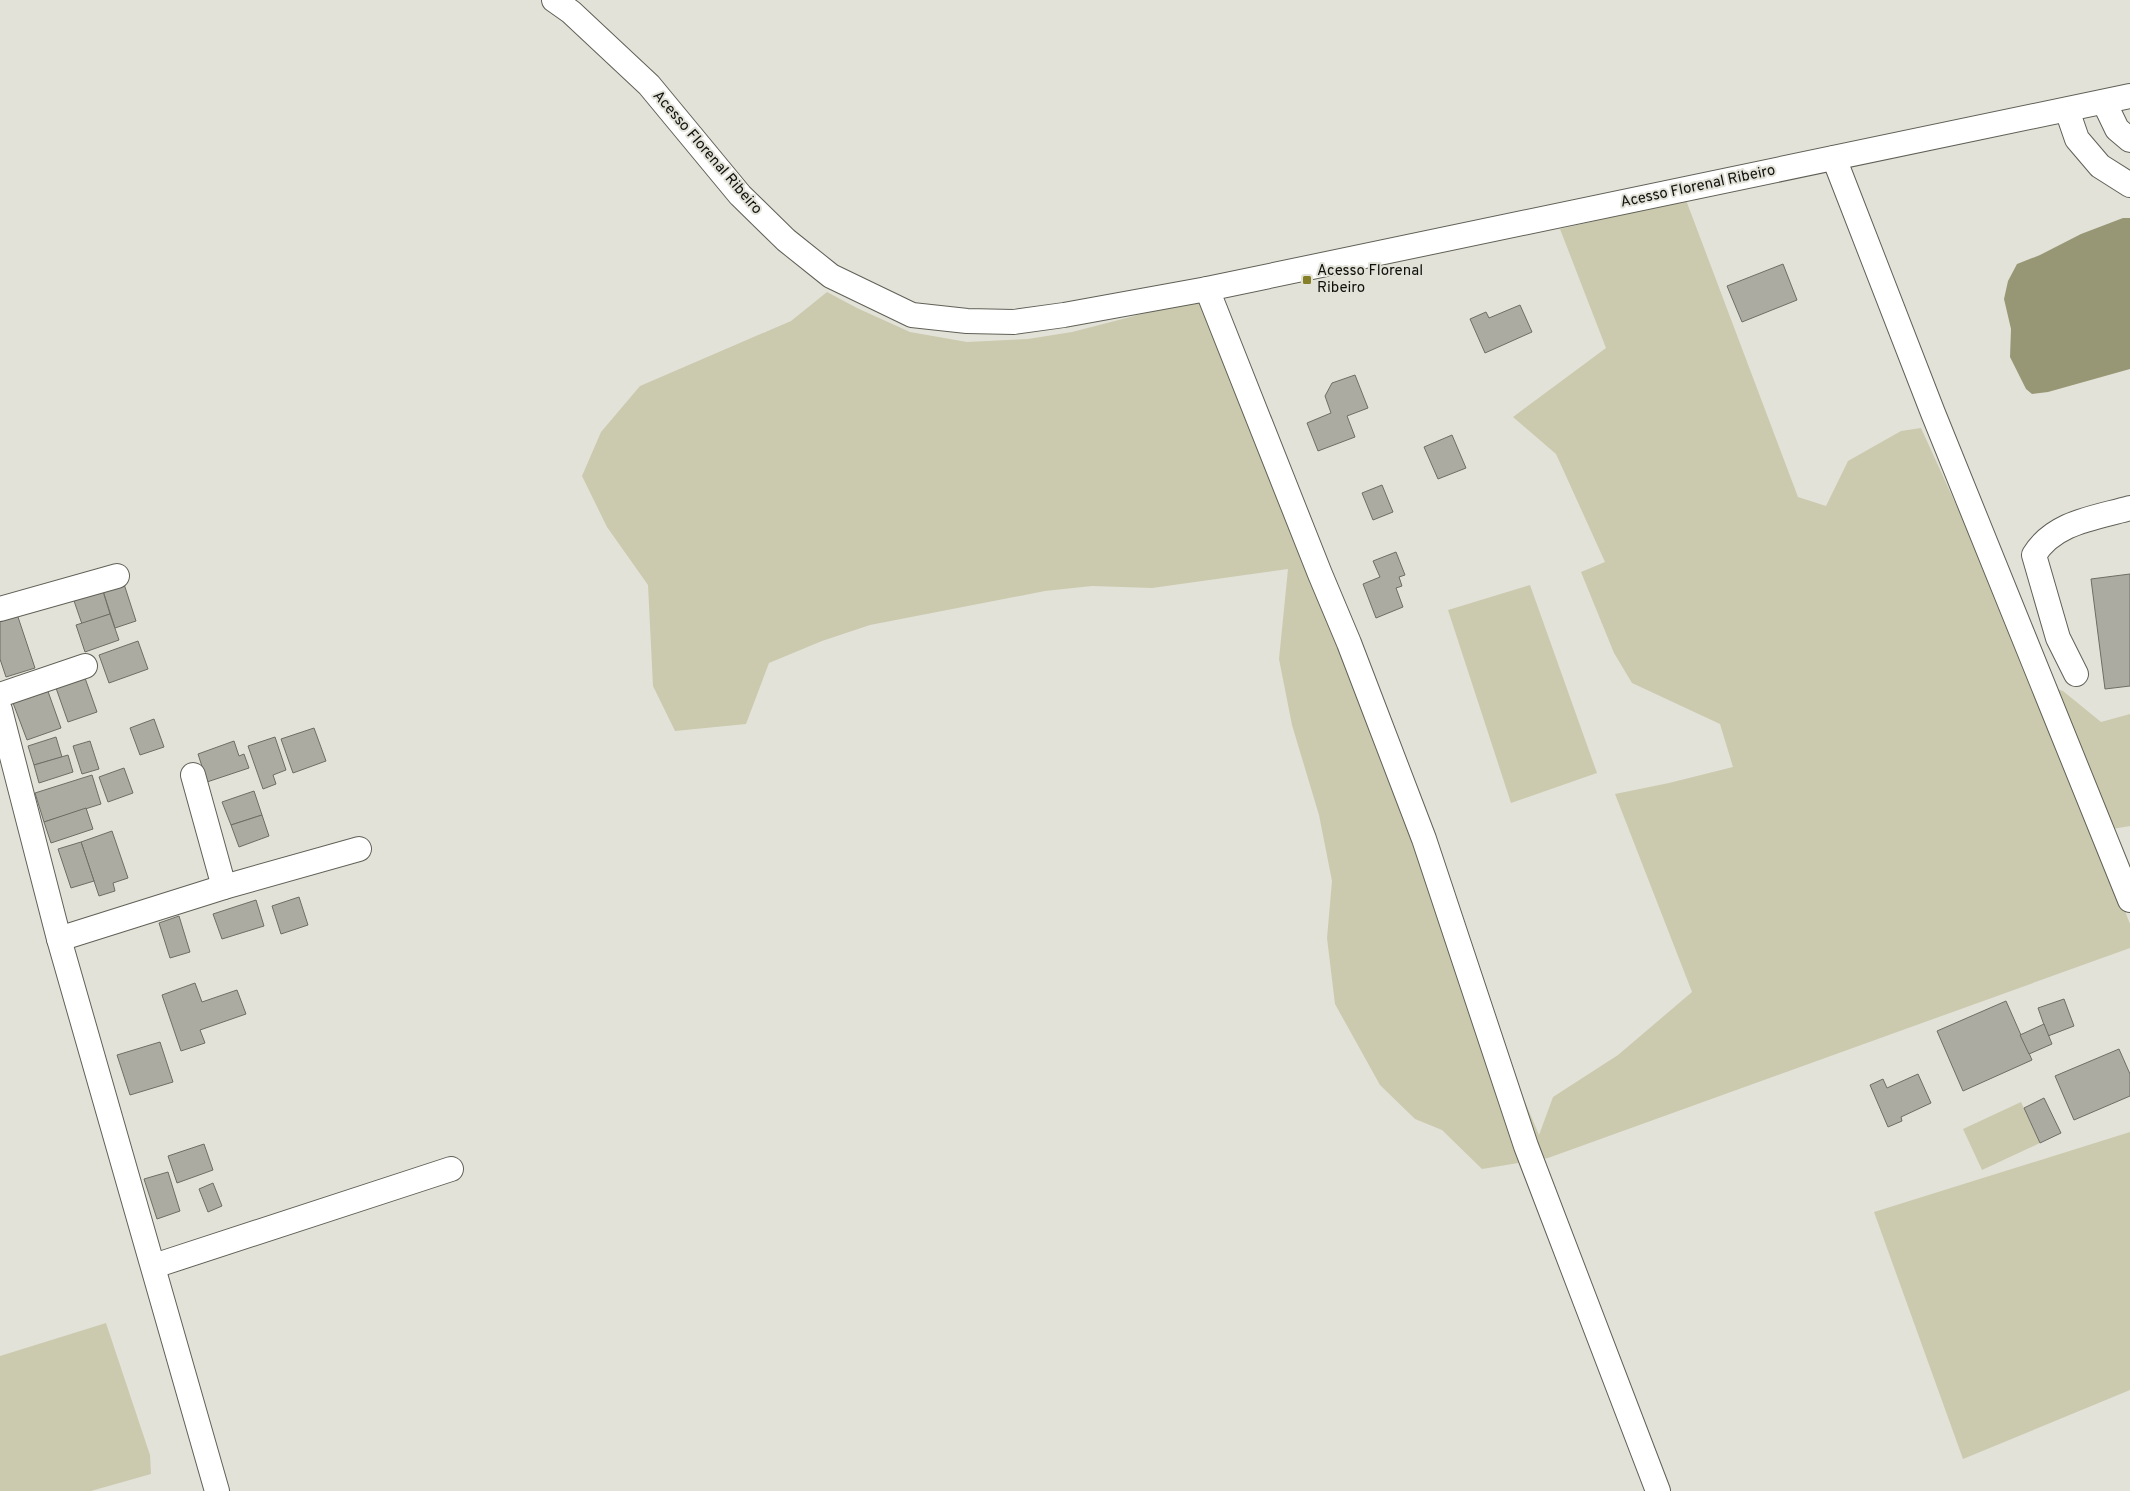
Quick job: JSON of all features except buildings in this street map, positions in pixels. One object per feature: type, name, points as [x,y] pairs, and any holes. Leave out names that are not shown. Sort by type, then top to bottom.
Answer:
[{"type":"street","name":"Acesso Florenal Ribeiro","points":[[554,0],[571,12],[648,85],[740,195],[786,240],[831,276],[912,315],[967,321],[1014,322],[1064,315],[1207,289],[2130,96]]},
{"type":"street","points":[[2104,102],[2117,128],[2130,140]]},
{"type":"street","points":[[2067,110],[2077,139],[2100,166],[2130,185]]},
{"type":"street","points":[[1834,158],[1934,413],[2130,900]]},
{"type":"street","points":[[1207,289],[1349,643],[1424,840],[1526,1146],[1658,1491]]},
{"type":"street","points":[[2076,674],[2058,638],[2034,555],[2040,544],[2056,531],[2130,508]]},
{"type":"street","points":[[0,609],[117,576]]},
{"type":"street","points":[[0,695],[85,666]]},
{"type":"street","points":[[0,710],[59,940],[217,1491]]},
{"type":"street","points":[[193,774],[224,887]]},
{"type":"street","points":[[59,940],[224,887],[359,849]]},
{"type":"street","points":[[154,1266],[451,1169]]},
{"type":"green space","points":[[1686,200],[1798,497],[1826,506],[1848,461],[1901,431],[1921,428],[2037,682],[2063,691],[2101,722],[2130,714],[2130,826],[2095,832],[2130,924],[2130,948],[1548,1158],[1482,1169],[1442,1130],[1415,1119],[1380,1085],[1335,1004],[1327,938],[1332,881],[1319,815],[1292,725],[1279,659],[1288,569],[1152,588],[1092,586],[1045,591],[870,625],[822,641],[769,663],[746,724],[675,731],[653,686],[648,585],[607,527],[582,476],[601,432],[640,386],[791,321],[827,292],[910,332],[967,342],[1028,339],[1072,332],[1212,296],[1413,837],[1539,1135],[1553,1097],[1618,1055],[1692,992],[1615,794],[1733,767],[1720,724],[1632,683],[1614,653],[1581,572],[1605,562],[1556,454],[1513,417],[1606,348],[1560,229]]},
{"type":"green space","points":[[1530,585],[1597,773],[1511,803],[1448,610]]},
{"type":"green space","points":[[2021,1102],[2040,1143],[1982,1170],[1963,1129]]},
{"type":"green space","points":[[2130,1132],[2130,1390],[1963,1459],[1874,1212]]},
{"type":"green space","points":[[106,1323],[150,1455],[151,1474],[91,1491],[0,1491],[0,1356]]},
{"type":"shaded area","points":[[2123,218],[2130,218],[2130,369],[2048,392],[2032,394],[2026,389],[2010,357],[2011,329],[2004,299],[2008,281],[2017,264],[2040,255],[2081,234]]},
{"type":"place","name":"Acesso Florenal Ribeiro","points":[[1307,280]]}]
